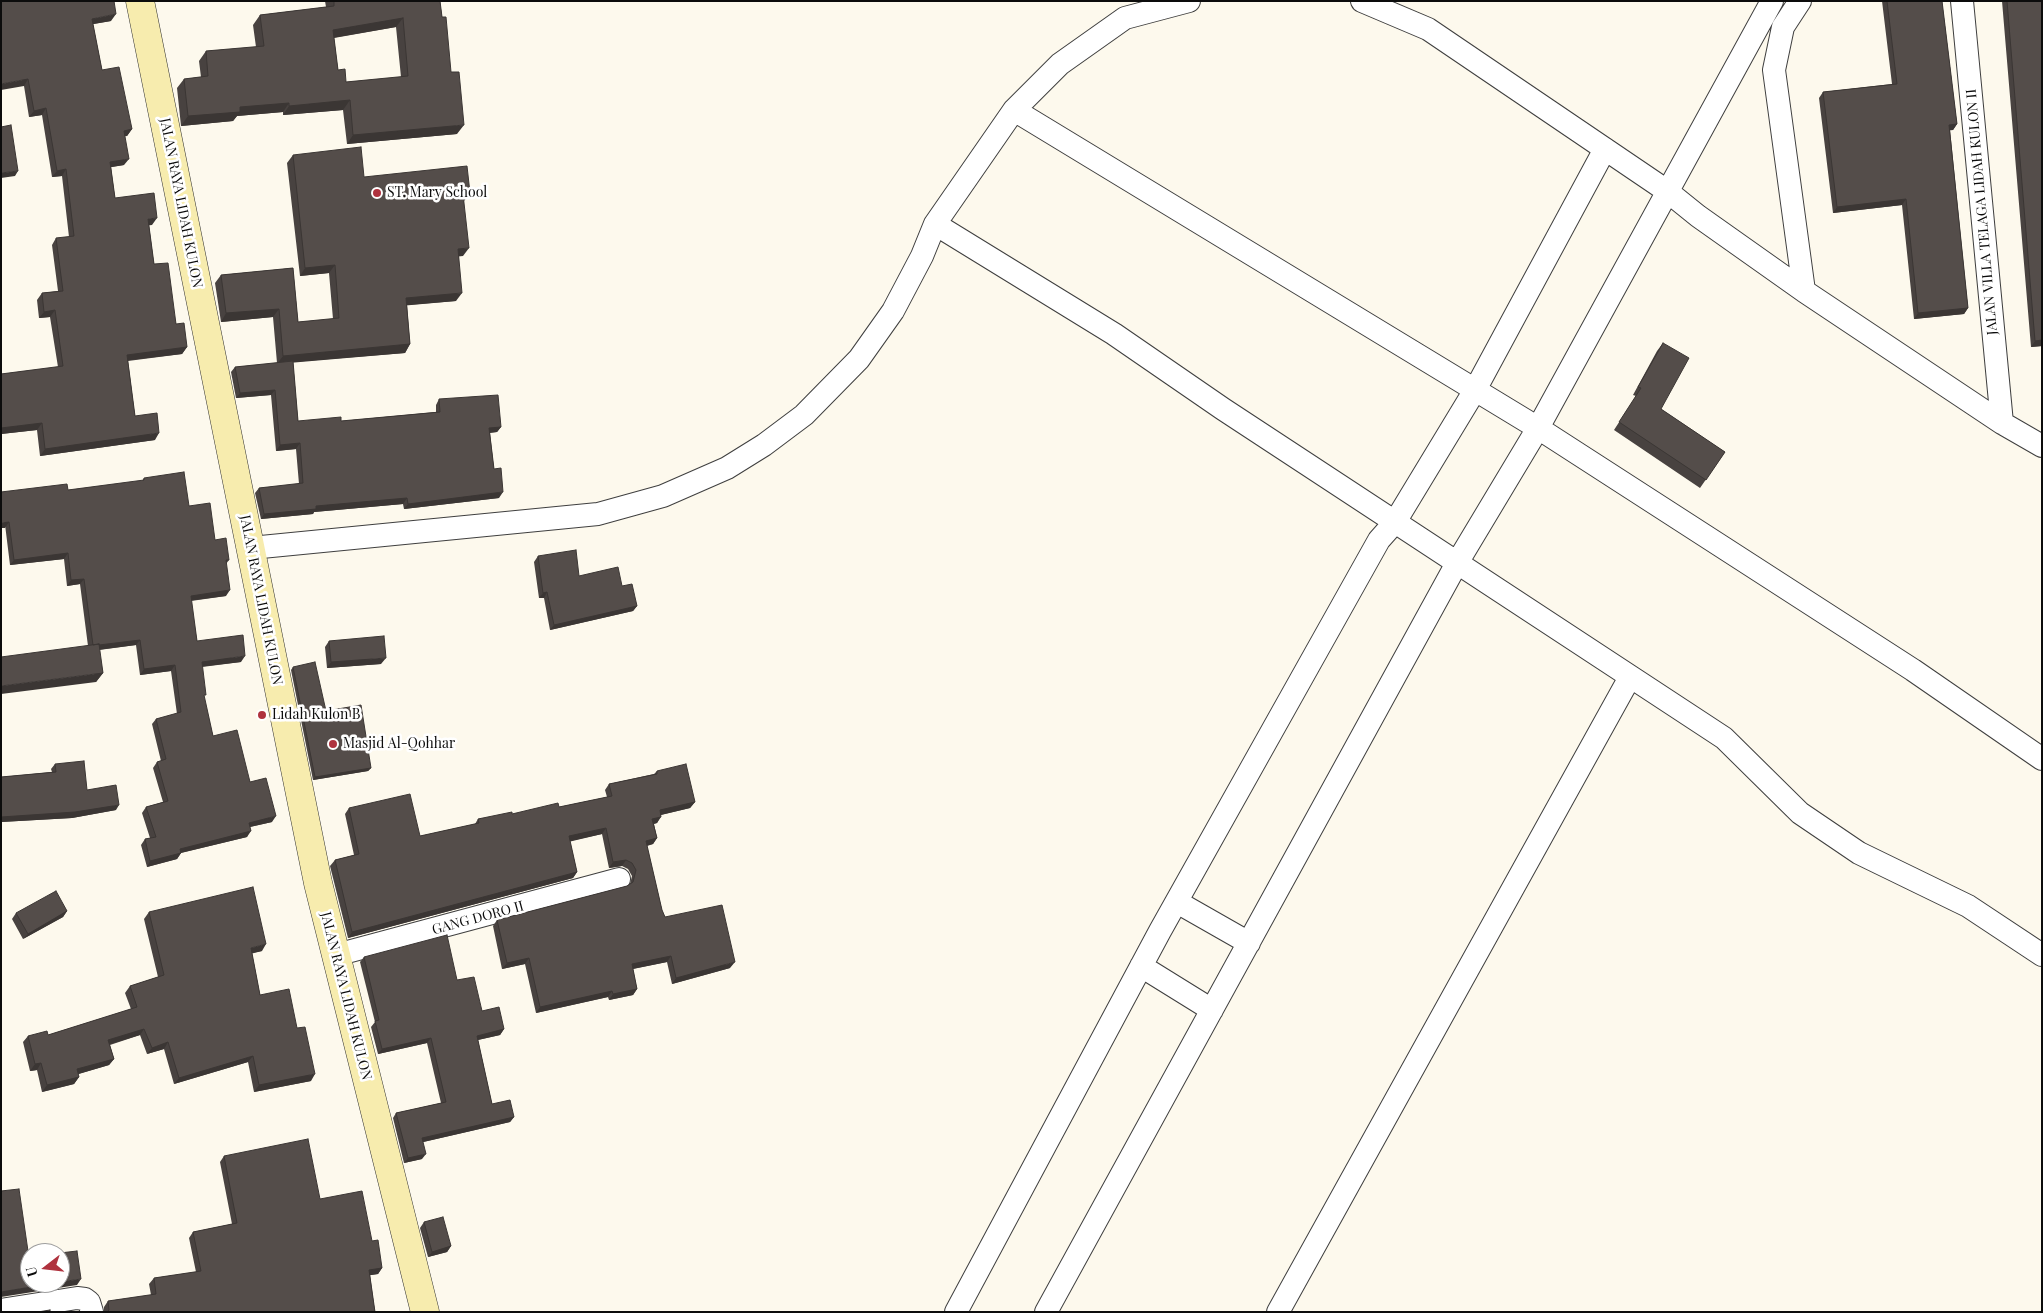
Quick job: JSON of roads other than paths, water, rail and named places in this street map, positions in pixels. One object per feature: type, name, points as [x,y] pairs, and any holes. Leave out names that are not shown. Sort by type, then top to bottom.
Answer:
[{"type":"main road","name":"JALAN RAYA LIDAH KULON","points":[[140,1],[318,882],[425,1312]]},
{"type":"street","points":[[251,548],[598,514],[663,496],[727,468],[764,445],[804,415],[859,359],[893,311],[922,256],[936,224],[1014,110],[1060,64],[1125,18],[1189,1]]},
{"type":"street","points":[[1362,1],[1428,30],[1667,191],[1698,216],[1804,291],[2002,423],[2042,446]]},
{"type":"street","points":[[1046,1312],[1457,563],[1538,428],[1772,1]]},
{"type":"street","points":[[1800,1],[1783,27],[1774,70],[1804,291]]},
{"type":"street","name":"JALAN VILLA TELAGA LIDAH KULON II","points":[[1962,1],[2002,423]]},
{"type":"street","points":[[1014,110],[1538,428],[1913,670],[2042,759]]},
{"type":"street","points":[[956,1312],[1141,966],[1378,540],[1395,522],[1475,390],[1605,149]]},
{"type":"street","points":[[936,224],[1114,334],[1395,522],[1724,738],[1800,813],[1859,853],[1968,906],[2042,955]]},
{"type":"street","points":[[1278,1312],[1630,677]]},
{"type":"street","name":"GANG DORO II","points":[[336,955],[619,879]]},
{"type":"street","points":[[1177,902],[1249,943]]},
{"type":"street","points":[[1141,966],[1212,1010]]},
{"type":"street","points":[[1,1310],[77,1298],[85,1299],[89,1302],[92,1312]]},
{"type":"place","name":"ST. Mary School","points":[[377,193]]},
{"type":"place","name":"Lidah Kulon B","points":[[262,715]]},
{"type":"place","name":"Masjid Al-Qohhar","points":[[333,744]]}]
